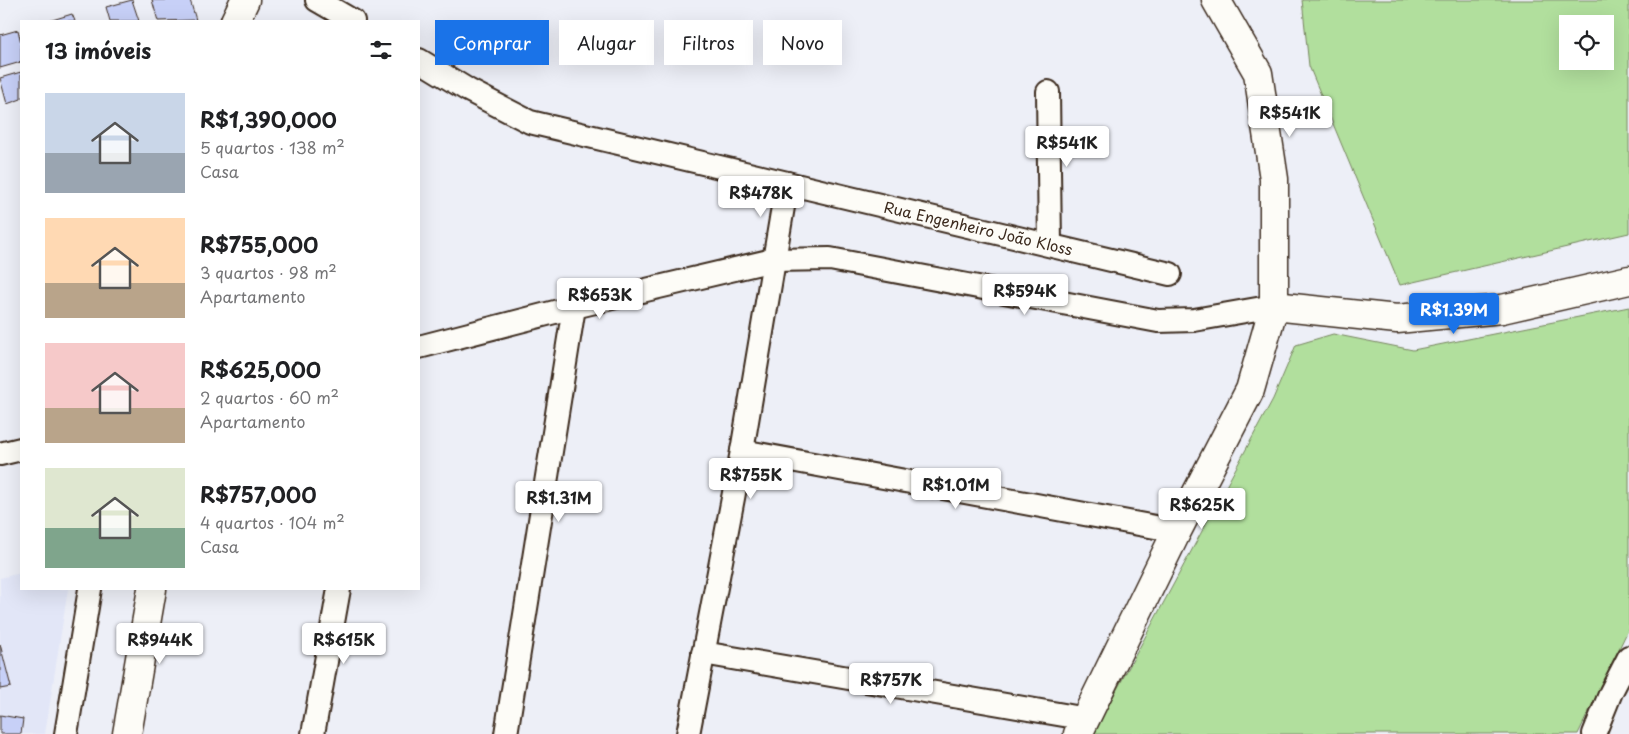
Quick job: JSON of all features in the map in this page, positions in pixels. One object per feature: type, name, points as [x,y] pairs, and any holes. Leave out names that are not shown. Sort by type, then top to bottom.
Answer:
[{"type":"street","points":[[235,20],[245,0]]},
{"type":"street","points":[[317,0],[351,20]]},
{"type":"street","points":[[703,653],[1082,727],[1177,531],[1250,390],[1274,306],[1274,178],[1258,73],[1216,0]]},
{"type":"street","name":"Rua Engenheiro João Kloss","points":[[420,61],[468,90],[530,122],[1170,274]]},
{"type":"street","points":[[1048,92],[1050,246]]},
{"type":"street","points":[[688,734],[742,451],[787,183]]},
{"type":"street","points":[[420,347],[574,307],[773,260],[830,259],[1158,321],[1194,320],[1274,306],[1397,319],[1502,309],[1629,280]]},
{"type":"street","points":[[506,734],[574,307]]},
{"type":"street","points":[[0,454],[20,449]]},
{"type":"street","points":[[742,451],[1177,531]]},
{"type":"street","points":[[66,734],[90,590]]},
{"type":"street","points":[[127,734],[152,590]]},
{"type":"street","points":[[313,734],[340,590]]},
{"type":"street","points":[[1594,734],[1620,695],[1629,656]]},
{"type":"shaded area","points":[[20,573],[20,590],[68,590],[45,734],[0,734],[0,578]]},
{"type":"green space","points":[[1302,0],[1629,0],[1629,233],[1400,285],[1309,66]]},
{"type":"green space","points":[[1629,307],[1629,628],[1578,734],[1093,734],[1273,399],[1296,345],[1333,334],[1413,350]]},
{"type":"building","points":[[132,0],[139,20],[110,20],[106,7]]},
{"type":"building","points":[[152,0],[190,0],[196,20],[158,20]]},
{"type":"building","points":[[72,14],[75,20],[52,20]]},
{"type":"building","points":[[18,30],[20,62],[0,68],[0,35]]},
{"type":"building","points":[[20,72],[20,99],[7,104],[0,78]]},
{"type":"building","points":[[0,644],[11,687],[0,689]]},
{"type":"building","points":[[0,715],[23,719],[21,734],[0,734]]}]
